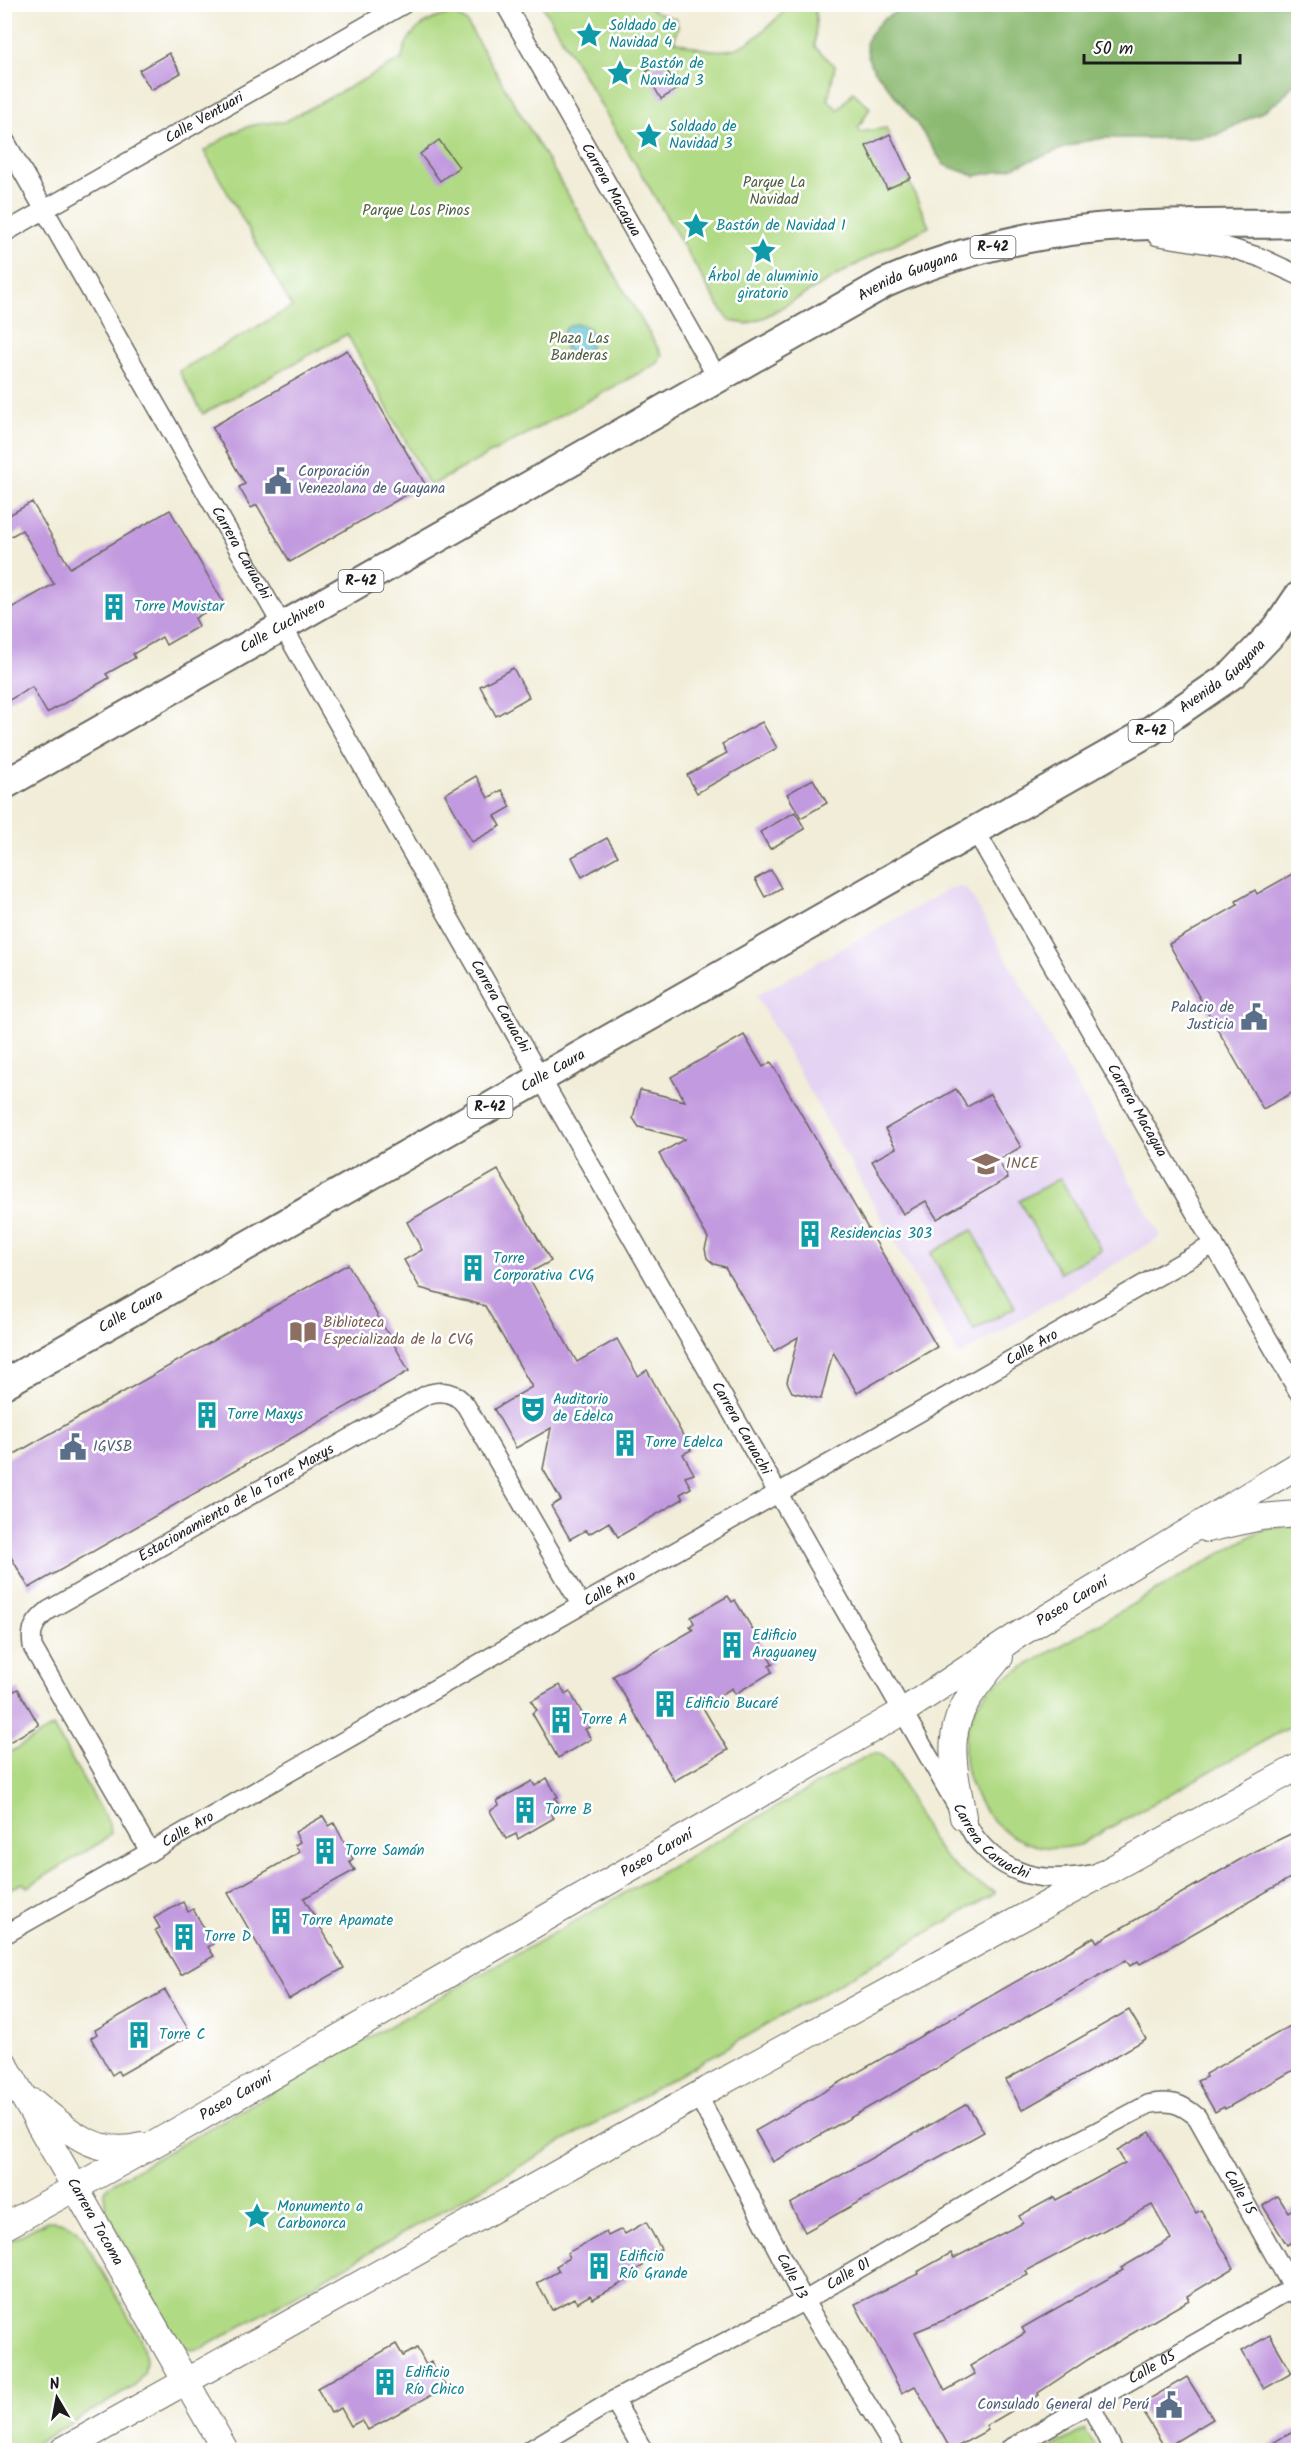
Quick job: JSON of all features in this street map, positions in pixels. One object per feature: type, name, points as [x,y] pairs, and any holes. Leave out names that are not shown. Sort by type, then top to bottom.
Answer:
[{"type":"main road","name":"Avenida Guayana","points":[[717,378],[859,296],[910,272],[971,252],[1027,239],[1097,228],[1181,224],[1299,223]]},
{"type":"main road","name":"Calle Cuchivero","points":[[4,785],[717,378]]},
{"type":"main road","name":"Avenida Guayana","points":[[975,830],[1150,731],[1208,692],[1240,666],[1277,628],[1299,597]]},
{"type":"main road","name":"Calle Caura","points":[[4,1384],[975,830]]},
{"type":"street","name":"Calle Ventuari","points":[[4,233],[404,4]]},
{"type":"street","name":"Carrera Macagua","points":[[505,4],[717,378]]},
{"type":"street","name":"Carrera Caruachi","points":[[4,139],[963,1817],[987,1854],[1005,1867],[1026,1874],[1054,1878],[1110,1870]]},
{"type":"street","points":[[1097,228],[1227,246],[1299,275]]},
{"type":"street","name":"Carrera Macagua","points":[[975,830],[1299,1391]]},
{"type":"street","name":"Calle Aro","points":[[4,1935],[1214,1244]]},
{"type":"street","name":"Estacionamiento de la Torre Maxys","points":[[150,1852],[32,1643],[32,1631],[38,1619],[49,1610],[426,1395],[443,1392],[454,1394],[466,1406],[581,1605]]},
{"type":"street","name":"Paseo Caroní","points":[[4,2227],[158,2142],[902,1712],[1018,1635],[1299,1465]]},
{"type":"street","points":[[1184,1535],[1261,1517],[1299,1514]]},
{"type":"street","points":[[963,1817],[955,1762],[954,1737],[961,1713],[976,1686],[1018,1635]]},
{"type":"street","points":[[63,2451],[698,2095],[1299,1767]]},
{"type":"street","name":"Carrera Tocoma","points":[[4,2063],[187,2380],[225,2451]]},
{"type":"street","points":[[21,2092],[73,2133],[109,2150],[128,2149],[158,2142]]},
{"type":"street","name":"Calle 13","points":[[698,2095],[804,2301],[895,2451]]},
{"type":"street","name":"Calle 01","points":[[530,2451],[614,2400],[804,2301],[1028,2168],[1149,2104],[1167,2101]]},
{"type":"street","name":"Calle 15","points":[[1167,2101],[1184,2106],[1197,2117],[1297,2290]]},
{"type":"street","name":"Calle 05","points":[[1008,2451],[1297,2290]]},
{"type":"street","points":[[614,2400],[643,2451]]},
{"type":"street","points":[[1090,2404],[1113,2451]]},
{"type":"shaded area","name":"INCE","points":[[951,888],[965,888],[971,895],[1160,1235],[1159,1238],[959,1356],[756,996]]},
{"type":"green space","name":"Parque La Navidad","points":[[542,5],[646,5],[654,11],[676,19],[678,26],[674,41],[713,50],[728,50],[740,47],[751,40],[791,5],[813,5],[816,15],[815,47],[835,66],[828,100],[838,110],[853,92],[870,108],[858,128],[860,132],[886,128],[929,227],[880,251],[765,317],[747,324],[730,321]]},
{"type":"green space","points":[[908,5],[1298,5],[1298,79],[1281,99],[1262,112],[1216,135],[1193,138],[1104,138],[1081,142],[1005,170],[975,176],[944,165],[917,124],[870,64],[866,45],[869,35],[882,20]]},
{"type":"green space","name":"Parque Los Pinos","points":[[453,14],[466,21],[662,355],[658,363],[430,486],[347,334],[203,414],[179,371],[292,307],[204,151],[242,129],[271,122],[284,122],[402,59],[408,41],[419,28],[435,18]]},
{"type":"green space","points":[[1060,1178],[1101,1250],[1060,1273],[1019,1201]]},
{"type":"green space","points":[[972,1230],[1015,1307],[974,1330],[931,1253]]},
{"type":"green space","points":[[1298,1526],[1298,1722],[1079,1845],[1045,1847],[1016,1838],[992,1820],[975,1795],[966,1766],[966,1736],[976,1707],[998,1682],[1258,1532],[1270,1527]]},
{"type":"green space","points":[[53,1727],[109,1823],[111,1833],[103,1841],[27,1887],[23,1883],[5,1891],[5,1755]]},
{"type":"green space","points":[[870,1754],[879,1754],[893,1767],[941,1853],[962,1873],[994,1892],[993,1895],[203,2348],[190,2350],[177,2341],[106,2211],[104,2194],[109,2185]]},
{"type":"green space","points":[[47,2221],[67,2225],[83,2238],[140,2337],[146,2359],[145,2371],[135,2386],[25,2450],[5,2450],[5,2244]]},
{"type":"green space","points":[[1085,2429],[1097,2450],[1047,2450]]},
{"type":"water","points":[[577,324],[588,328],[592,339],[588,350],[577,354],[566,350],[562,339],[566,328]]},
{"type":"building","points":[[169,53],[181,73],[151,90],[139,70]]},
{"type":"building","points":[[662,62],[678,89],[661,99],[646,72]]},
{"type":"building","points":[[890,134],[911,178],[887,189],[866,146]]},
{"type":"building","points":[[439,140],[459,167],[440,181],[420,154]]},
{"type":"building","points":[[347,350],[425,484],[290,562],[257,505],[251,508],[239,487],[245,484],[212,427]]},
{"type":"building","name":"Torre Movistar","points":[[32,502],[70,568],[170,510],[223,602],[195,618],[199,626],[166,645],[162,637],[133,654],[135,658],[106,674],[109,678],[47,713],[32,687],[4,703],[4,612],[54,584],[22,530],[4,540],[4,518]]},
{"type":"building","points":[[513,668],[529,697],[496,716],[480,686]]},
{"type":"building","points":[[762,722],[777,748],[697,793],[687,775],[727,753],[722,744]]},
{"type":"building","points":[[476,776],[488,798],[502,790],[511,807],[495,816],[501,826],[472,842],[445,794]]},
{"type":"building","points":[[813,779],[827,803],[801,818],[787,794]]},
{"type":"building","points":[[795,812],[805,829],[770,849],[760,832]]},
{"type":"building","points":[[607,838],[618,856],[582,877],[572,857]]},
{"type":"building","points":[[771,870],[781,888],[765,897],[755,879]]},
{"type":"building","name":"Palacio de Justicia","points":[[1299,870],[1299,1089],[1263,1109],[1169,944],[1238,905],[1236,901],[1255,890],[1257,894]]},
{"type":"building","name":"Residencias 303","points":[[744,1035],[763,1067],[771,1062],[937,1347],[857,1393],[833,1352],[821,1399],[792,1392],[787,1382],[798,1337],[774,1351],[725,1267],[714,1264],[707,1258],[705,1249],[708,1238],[659,1154],[685,1139],[639,1127],[633,1118],[640,1090],[685,1101],[671,1077]]},
{"type":"building","points":[[956,1089],[967,1107],[990,1094],[1021,1147],[998,1160],[1008,1178],[937,1219],[926,1201],[903,1214],[872,1161],[896,1148],[885,1129]]},
{"type":"building","points":[[498,1170],[551,1261],[527,1274],[577,1362],[617,1339],[638,1376],[647,1370],[691,1450],[683,1454],[694,1474],[685,1477],[691,1488],[680,1494],[683,1499],[618,1537],[609,1522],[589,1534],[586,1530],[570,1539],[551,1506],[561,1500],[543,1469],[551,1428],[516,1448],[494,1409],[532,1387],[485,1306],[420,1288],[404,1260],[422,1250],[407,1222]]},
{"type":"building","name":"Torre Maxys","points":[[348,1264],[409,1371],[29,1588],[4,1545],[4,1460]]},
{"type":"building","points":[[728,1596],[732,1602],[735,1600],[773,1664],[769,1666],[772,1672],[735,1694],[732,1688],[702,1706],[728,1750],[674,1781],[613,1676],[693,1630],[690,1626],[694,1623],[691,1617]]},
{"type":"building","name":"Torre A","points":[[560,1685],[565,1694],[570,1692],[590,1727],[585,1729],[591,1739],[558,1758],[532,1713],[537,1710],[531,1701]]},
{"type":"building","points":[[18,1689],[39,1725],[4,1745],[4,1696]]},
{"type":"building","name":"Torre B","points":[[547,1778],[558,1797],[555,1798],[561,1808],[551,1814],[554,1818],[518,1839],[516,1834],[506,1839],[490,1811],[499,1805],[497,1801],[532,1781],[535,1786]]},
{"type":"building","points":[[323,1816],[329,1826],[334,1823],[353,1859],[349,1861],[355,1870],[304,1898],[344,1968],[289,1999],[228,1893],[300,1852],[295,1845],[300,1842],[295,1832]]},
{"type":"building","points":[[1299,1830],[1299,1873],[1140,1964],[1138,1961],[1130,1966],[1126,1960],[773,2162],[755,2131],[1094,1937],[1097,1942],[1255,1851]]},
{"type":"building","name":"Torre D","points":[[183,1902],[188,1912],[193,1909],[213,1944],[208,1947],[214,1956],[181,1975],[155,1930],[160,1928],[154,1918]]},
{"type":"building","name":"Torre C","points":[[165,1990],[189,2030],[183,2035],[185,2038],[120,2075],[118,2071],[112,2075],[91,2038],[97,2034],[95,2030]]},
{"type":"building","points":[[1129,2010],[1146,2039],[1022,2110],[1006,2080]]},
{"type":"building","points":[[1299,2021],[1299,2067],[1225,2109],[1224,2107],[1215,2112],[1197,2081],[1206,2077],[1205,2074]]},
{"type":"building","points":[[967,2104],[984,2132],[805,2232],[790,2204]]},
{"type":"building","points":[[1150,2132],[1196,2213],[1201,2210],[1234,2268],[1187,2296],[1189,2300],[1089,2359],[1038,2393],[1039,2395],[986,2426],[988,2430],[951,2450],[915,2386],[902,2393],[855,2304],[918,2274],[917,2272],[951,2253],[954,2258],[1023,2223],[1019,2216],[1054,2197],[1056,2200],[1125,2163],[1117,2150]],"holes":[[[1152,2205],[1171,2239],[1121,2268],[1123,2270],[1022,2328],[1025,2333],[970,2366],[975,2374],[945,2391],[915,2332],[944,2320],[1028,2275],[1026,2271]]]},
{"type":"building","points":[[1278,2196],[1288,2212],[1299,2205],[1299,2238],[1287,2245],[1263,2206]]},
{"type":"building","name":"Edificio Río Grande","points":[[646,2222],[661,2249],[640,2261],[643,2266],[629,2273],[631,2278],[593,2299],[590,2295],[577,2303],[574,2298],[552,2310],[537,2283],[559,2271],[556,2266],[569,2258],[567,2253],[606,2232],[608,2236],[622,2229],[625,2234]]},
{"type":"building","points":[[1270,2335],[1292,2373],[1264,2389],[1242,2351]]},
{"type":"building","name":"Edificio Río Chico","points":[[396,2344],[403,2356],[417,2348],[426,2365],[431,2362],[446,2387],[368,2430],[362,2420],[351,2426],[341,2408],[331,2413],[317,2388]]},
{"type":"building","points":[[1187,2377],[1213,2419],[1165,2448],[1139,2405]]},
{"type":"building","points":[[1299,2427],[1299,2451],[1260,2451]]},
{"type":"place","name":"Soldado de Navidad 4","points":[[589,35]]},
{"type":"place","name":"Bastón de Navidad 3","points":[[620,73]]},
{"type":"place","name":"Soldado de Navidad 3","points":[[649,136]]},
{"type":"place","name":"Bastón de Navidad 1","points":[[696,226]]},
{"type":"place","name":"Árbol de aluminio giratorio","points":[[763,251]]},
{"type":"place","name":"Corporación Venezolana de Guayana","points":[[278,481]]},
{"type":"place","name":"Torre Movistar","points":[[114,607]]},
{"type":"place","name":"Palacio de Justicia","points":[[1254,1017]]},
{"type":"place","name":"INCE","points":[[986,1164]]},
{"type":"place","name":"Residencias 303","points":[[810,1234]]},
{"type":"place","name":"Torre Corporativa CVG","points":[[473,1268]]},
{"type":"place","name":"Biblioteca Especializada de la CVG","points":[[303,1332]]},
{"type":"place","name":"Auditorio de Edelca","points":[[533,1409]]},
{"type":"place","name":"Torre Maxys","points":[[207,1415]]},
{"type":"place","name":"Torre Edelca","points":[[625,1443]]},
{"type":"place","name":"IGVSB","points":[[73,1447]]},
{"type":"place","name":"Edificio Araguaney","points":[[732,1645]]},
{"type":"place","name":"Edificio Bucaré","points":[[665,1704]]},
{"type":"place","name":"Torre A","points":[[561,1720]]},
{"type":"place","name":"Torre B","points":[[525,1810]]},
{"type":"place","name":"Torre Samán","points":[[325,1851]]},
{"type":"place","name":"Torre Apamate","points":[[281,1921]]},
{"type":"place","name":"Torre D","points":[[184,1937]]},
{"type":"place","name":"Torre C","points":[[139,2035]]},
{"type":"place","name":"Monumento a Carbonorca","points":[[257,2216]]},
{"type":"place","name":"Edificio Río Grande","points":[[599,2266]]},
{"type":"place","name":"Edificio Río Chico","points":[[385,2382]]},
{"type":"place","name":"Consulado General del Perú","points":[[1169,2405]]},
{"type":"park label","name":"Plaza Las Banderas","points":[[579,348]]}]
